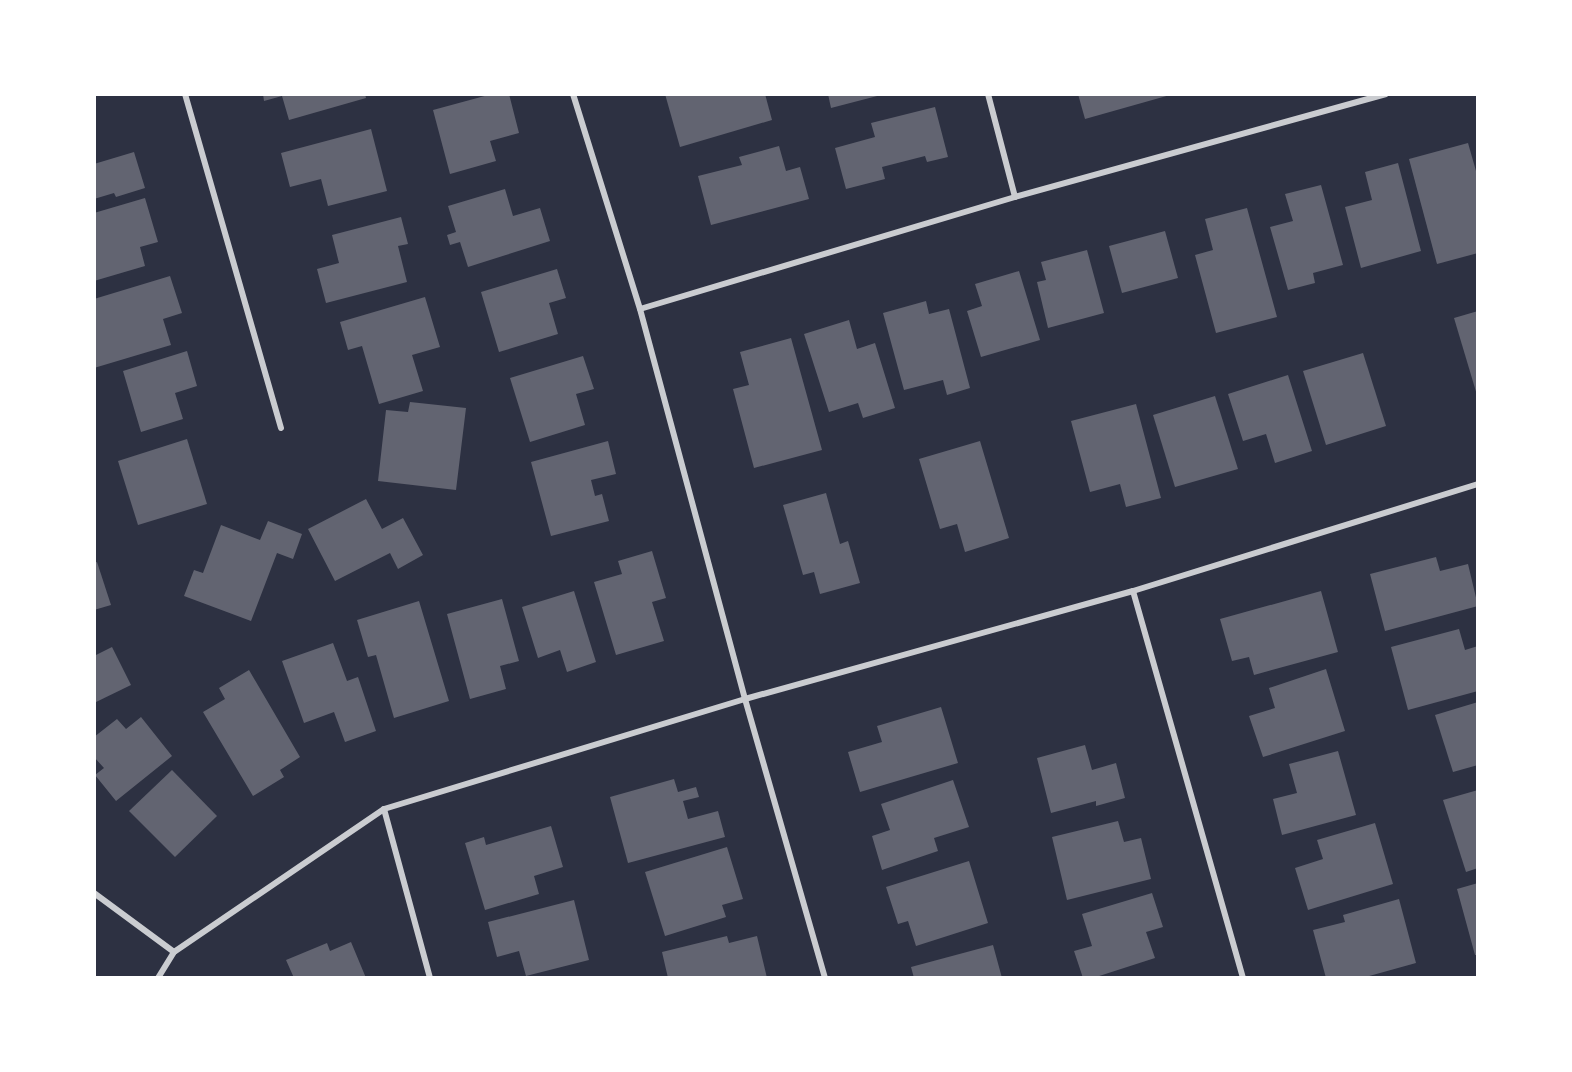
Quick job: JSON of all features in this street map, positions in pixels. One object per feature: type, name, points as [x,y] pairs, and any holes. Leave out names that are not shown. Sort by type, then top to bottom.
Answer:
[{"type":"street","points":[[185,94],[281,428]]},
{"type":"street","points":[[573,94],[640,309],[745,699],[825,978]]},
{"type":"street","points":[[988,94],[1016,197]]},
{"type":"street","points":[[640,309],[1016,197],[1386,94]]},
{"type":"street","points":[[158,978],[174,952],[384,809],[745,699],[1133,591],[1478,484]]},
{"type":"street","points":[[1133,591],[1243,978]]},
{"type":"street","points":[[384,809],[430,978]]},
{"type":"street","points":[[94,892],[174,952]]},
{"type":"building","points":[[263,94],[365,94],[366,98],[289,120],[282,96],[264,101]]},
{"type":"building","points":[[492,94],[509,94],[519,133],[490,141],[496,161],[450,174],[433,110]]},
{"type":"building","points":[[665,94],[765,94],[772,120],[680,147]]},
{"type":"building","points":[[828,94],[881,94],[881,95],[831,108]]},
{"type":"building","points":[[1078,94],[1170,94],[1170,95],[1085,119]]},
{"type":"building","points":[[935,107],[948,157],[927,162],[925,156],[882,167],[885,179],[846,189],[835,148],[875,137],[871,123]]},
{"type":"building","points":[[371,129],[387,191],[328,206],[321,179],[290,187],[281,153]]},
{"type":"building","points":[[1468,143],[1478,178],[1478,253],[1437,264],[1409,159]]},
{"type":"building","points":[[779,146],[786,171],[800,167],[809,199],[711,225],[698,176],[742,165],[739,157]]},
{"type":"building","points":[[134,152],[145,188],[116,197],[114,193],[94,199],[94,164]]},
{"type":"building","points":[[1398,163],[1421,251],[1361,268],[1345,207],[1372,200],[1365,172]]},
{"type":"building","points":[[1321,185],[1343,265],[1313,273],[1315,283],[1288,290],[1270,227],[1293,221],[1285,194]]},
{"type":"building","points":[[505,189],[513,216],[540,208],[550,241],[468,267],[460,242],[450,245],[447,235],[456,232],[448,206]]},
{"type":"building","points":[[145,198],[158,242],[140,247],[145,266],[94,281],[94,213]]},
{"type":"building","points":[[1247,208],[1277,317],[1216,333],[1195,255],[1213,250],[1205,219]]},
{"type":"building","points":[[401,217],[408,244],[398,246],[407,282],[326,303],[317,269],[339,263],[332,235]]},
{"type":"building","points":[[1165,231],[1178,278],[1122,293],[1109,246]]},
{"type":"building","points":[[1087,250],[1104,313],[1048,328],[1037,282],[1046,280],[1041,262]]},
{"type":"building","points":[[557,269],[566,298],[549,303],[558,334],[499,352],[481,292]]},
{"type":"building","points":[[1019,271],[1040,340],[981,357],[967,311],[982,306],[975,284]]},
{"type":"building","points":[[170,276],[182,313],[163,319],[171,345],[94,368],[94,299]]},
{"type":"building","points":[[425,297],[440,347],[412,355],[423,391],[379,404],[362,346],[348,350],[340,322]]},
{"type":"building","points":[[926,301],[929,314],[949,309],[970,388],[947,395],[943,380],[904,390],[883,313]]},
{"type":"building","points":[[1478,311],[1478,395],[1477,395],[1454,318]]},
{"type":"building","points":[[849,320],[857,349],[875,343],[895,408],[863,418],[858,403],[829,412],[804,334]]},
{"type":"building","points":[[791,338],[822,450],[754,468],[733,389],[749,385],[740,352]]},
{"type":"building","points":[[187,351],[197,386],[175,393],[183,419],[141,432],[123,371]]},
{"type":"building","points":[[1363,353],[1386,426],[1326,445],[1303,371]]},
{"type":"building","points":[[583,356],[594,389],[576,394],[585,425],[530,442],[510,378]]},
{"type":"building","points":[[1288,375],[1312,451],[1275,463],[1266,434],[1243,441],[1228,394]]},
{"type":"building","points":[[1215,396],[1238,469],[1175,487],[1153,415]]},
{"type":"building","points":[[410,402],[466,408],[456,490],[378,481],[386,410],[408,412]]},
{"type":"building","points":[[1136,404],[1161,498],[1126,507],[1120,484],[1090,492],[1071,421]]},
{"type":"building","points":[[187,439],[207,504],[138,525],[118,461]]},
{"type":"building","points":[[608,441],[616,474],[591,480],[595,496],[602,494],[609,521],[551,536],[531,462]]},
{"type":"building","points":[[980,441],[1009,538],[965,552],[957,524],[940,529],[919,459]]},
{"type":"building","points":[[826,493],[840,544],[848,541],[860,583],[820,594],[814,572],[803,575],[783,505]]},
{"type":"building","points":[[366,499],[382,529],[403,518],[423,555],[398,569],[390,553],[335,581],[308,529]]},
{"type":"building","points":[[268,521],[302,534],[293,559],[277,553],[251,621],[184,596],[194,570],[203,573],[221,525],[260,540]]},
{"type":"building","points":[[652,551],[666,598],[652,602],[664,641],[616,655],[594,582],[622,574],[618,561]]},
{"type":"building","points":[[1436,557],[1440,571],[1468,564],[1478,606],[1385,631],[1370,574]]},
{"type":"building","points":[[97,562],[111,605],[94,610],[94,563]]},
{"type":"building","points":[[574,591],[596,662],[567,672],[560,650],[538,658],[522,607]]},
{"type":"building","points":[[1321,591],[1338,652],[1254,675],[1249,657],[1232,661],[1220,619]]},
{"type":"building","points":[[502,599],[519,661],[500,666],[506,689],[470,699],[447,614]]},
{"type":"building","points":[[419,601],[449,701],[394,718],[376,655],[368,657],[357,620]]},
{"type":"building","points":[[1459,629],[1465,650],[1478,646],[1478,691],[1408,710],[1391,647]]},
{"type":"building","points":[[333,643],[347,681],[358,677],[376,731],[345,742],[334,712],[304,723],[282,661]]},
{"type":"building","points":[[112,647],[131,685],[94,703],[94,656]]},
{"type":"building","points":[[1326,669],[1345,731],[1263,757],[1249,716],[1275,708],[1269,688]]},
{"type":"building","points":[[249,670],[300,757],[280,770],[284,777],[253,796],[203,712],[225,699],[219,688]]},
{"type":"building","points":[[1478,702],[1478,765],[1453,772],[1435,715]]},
{"type":"building","points":[[941,707],[958,763],[860,792],[848,752],[882,742],[877,726]]},
{"type":"building","points":[[141,717],[172,756],[116,801],[95,775],[104,768],[94,757],[94,737],[117,719],[126,729]]},
{"type":"building","points":[[1085,745],[1092,770],[1116,763],[1125,798],[1096,806],[1096,801],[1051,813],[1037,758]]},
{"type":"building","points":[[1338,751],[1356,815],[1282,835],[1273,799],[1297,793],[1289,764]]},
{"type":"building","points":[[172,770],[217,816],[175,857],[129,811]]},
{"type":"building","points":[[674,779],[678,792],[696,787],[699,797],[683,801],[688,819],[718,811],[725,837],[628,863],[610,797]]},
{"type":"building","points":[[953,780],[969,827],[934,838],[938,851],[882,870],[872,836],[890,830],[881,804]]},
{"type":"building","points":[[1478,790],[1478,868],[1466,872],[1443,800]]},
{"type":"building","points":[[1118,821],[1124,842],[1141,838],[1151,879],[1067,900],[1052,837]]},
{"type":"building","points":[[1375,823],[1393,884],[1308,910],[1295,868],[1323,859],[1317,840]]},
{"type":"building","points":[[551,826],[563,867],[534,876],[539,894],[485,910],[465,843],[484,837],[486,845]]},
{"type":"building","points":[[727,847],[743,899],[722,905],[726,917],[665,936],[645,872]]},
{"type":"building","points":[[969,861],[988,923],[916,946],[908,921],[898,924],[886,887]]},
{"type":"building","points":[[1478,883],[1478,955],[1475,955],[1457,889]]},
{"type":"building","points":[[1152,893],[1163,927],[1146,932],[1155,958],[1093,978],[1083,978],[1074,951],[1092,946],[1082,914]]},
{"type":"building","points":[[1399,899],[1416,963],[1362,978],[1326,978],[1313,930],[1345,922],[1343,915]]},
{"type":"building","points":[[574,900],[589,960],[526,976],[519,951],[497,957],[488,922]]},
{"type":"building","points":[[727,936],[729,943],[757,936],[767,978],[668,978],[662,952]]},
{"type":"building","points":[[351,942],[366,978],[294,978],[286,960],[327,943],[330,951]]},
{"type":"building","points":[[993,945],[1002,978],[914,978],[911,967]]}]
